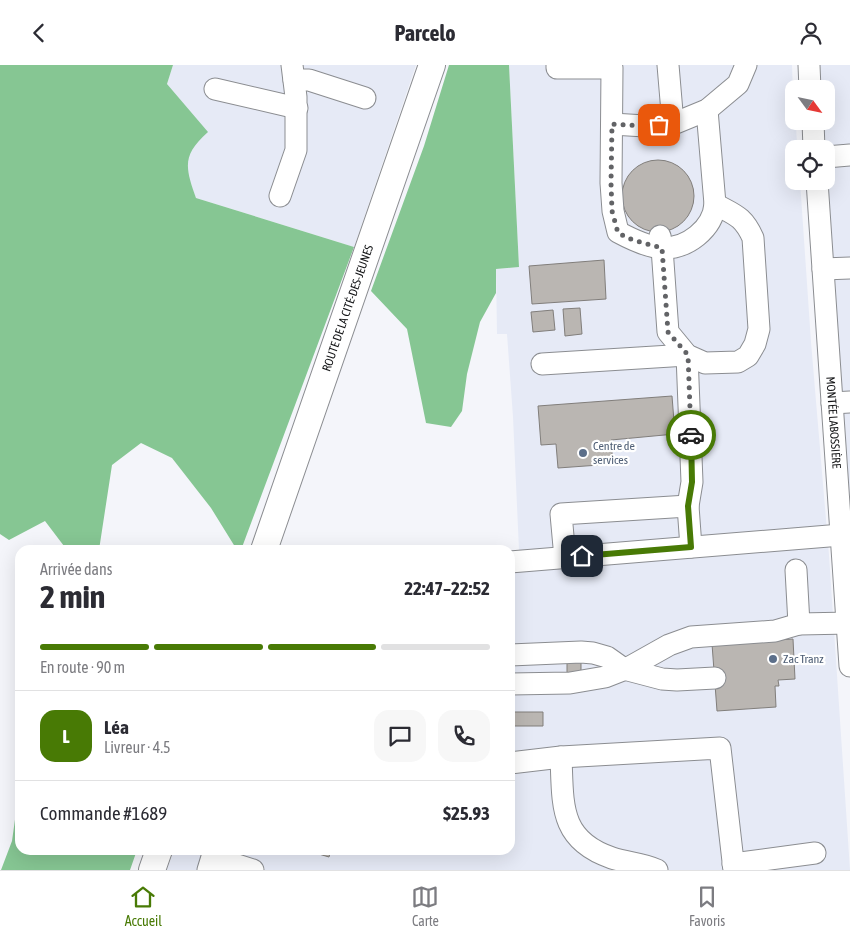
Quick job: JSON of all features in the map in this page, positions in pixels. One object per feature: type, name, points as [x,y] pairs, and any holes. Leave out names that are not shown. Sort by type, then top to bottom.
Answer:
[{"type":"main road","name":"ROUTE DE LA CITÉ-DES-JEUNES","points":[[266,545],[432,65]]},
{"type":"main road","points":[[152,870],[157,855]]},
{"type":"street","points":[[557,65],[557,68],[612,66],[612,211],[618,233],[641,242],[661,240],[675,247],[689,241],[700,233],[711,219],[714,212],[714,204],[707,110]]},
{"type":"street","points":[[668,65],[672,124]]},
{"type":"street","points":[[612,124],[645,126],[672,124],[707,110],[738,84],[746,65]]},
{"type":"street","points":[[809,65],[810,80]]},
{"type":"street","points":[[293,72],[310,80],[366,98]]},
{"type":"street","points":[[280,196],[296,150],[297,108],[293,72]]},
{"type":"street","points":[[215,89],[297,108]]},
{"type":"street","points":[[835,156],[850,155]]},
{"type":"street","name":"MONTÉE LABOSSIÈRE","points":[[818,190],[823,269],[841,402],[850,666]]},
{"type":"street","points":[[661,240],[668,332],[688,355],[705,363],[738,362],[748,356],[755,344],[759,329],[753,238],[740,217],[714,204]]},
{"type":"street","points":[[823,269],[850,268]]},
{"type":"street","points":[[542,364],[688,355]]},
{"type":"street","points":[[688,355],[692,482],[688,506],[691,547]]},
{"type":"street","points":[[565,558],[561,514],[688,506]]},
{"type":"street","points":[[515,562],[845,533]]},
{"type":"street","points":[[796,570],[799,625]]},
{"type":"street","points":[[515,684],[570,683],[605,677],[669,645],[692,637],[775,631],[799,625],[849,623]]},
{"type":"street","points":[[515,655],[593,653],[607,657],[624,669],[662,679],[677,681],[715,678]]},
{"type":"street","points":[[515,762],[561,757],[720,748],[734,867],[815,853]]},
{"type":"street","points":[[561,757],[562,800],[566,817],[576,837],[591,848],[612,858],[648,865],[657,870]]},
{"type":"street","points":[[208,870],[212,857],[253,870]]},
{"type":"shaded area","points":[[173,65],[416,65],[354,247],[196,198],[188,177],[188,157],[196,143],[167,84]]},
{"type":"shaded area","points":[[509,65],[792,65],[793,80],[785,80],[785,130],[796,130],[797,140],[785,140],[785,190],[801,190],[829,555],[850,870],[167,870],[172,855],[515,855],[515,550],[519,550],[507,334],[497,334],[496,269],[519,267]]},
{"type":"shaded area","points":[[820,65],[850,65],[850,501],[829,190],[835,190],[835,140],[825,140],[825,130],[835,130],[835,80],[821,80]]},
{"type":"green space","points":[[0,65],[173,65],[167,84],[208,132],[194,148],[188,162],[188,170],[196,198],[354,247],[243,545],[234,545],[211,508],[172,458],[141,443],[112,465],[100,545],[63,545],[45,521],[9,540],[0,534]]},
{"type":"green space","points":[[449,65],[509,65],[519,267],[496,269],[496,293],[480,322],[467,374],[462,411],[451,427],[426,423],[407,329],[371,291],[424,146]]},
{"type":"green space","points":[[15,820],[15,855],[135,855],[130,870],[1,870],[12,841]]},
{"type":"building","points":[[651,160],[665,160],[684,170],[694,189],[694,203],[684,222],[665,232],[651,232],[632,222],[622,203],[622,189],[632,170]]},
{"type":"building","points":[[604,260],[606,299],[532,304],[529,266]]},
{"type":"building","points":[[580,308],[582,334],[565,336],[563,309]]},
{"type":"building","points":[[553,310],[555,330],[533,332],[531,312]]},
{"type":"building","points":[[672,396],[675,434],[611,440],[613,464],[558,468],[556,444],[541,445],[538,406]]},
{"type":"building","points":[[793,639],[795,679],[778,680],[779,686],[775,686],[776,707],[717,711],[712,644]]},
{"type":"building","points":[[581,661],[581,672],[567,673],[567,662]]},
{"type":"building","points":[[515,712],[543,712],[543,726],[515,726]]},
{"type":"way so far","points":[[659,125],[612,124],[612,211],[618,233],[633,240],[662,248],[668,332],[688,355],[691,435]]},
{"type":"place","name":"Centre de services","points":[[583,453]]},
{"type":"place","name":"Zac Tranz","points":[[773,659]]},
{"type":"route","points":[[582,556],[691,547],[688,506],[692,482],[691,435]]}]
